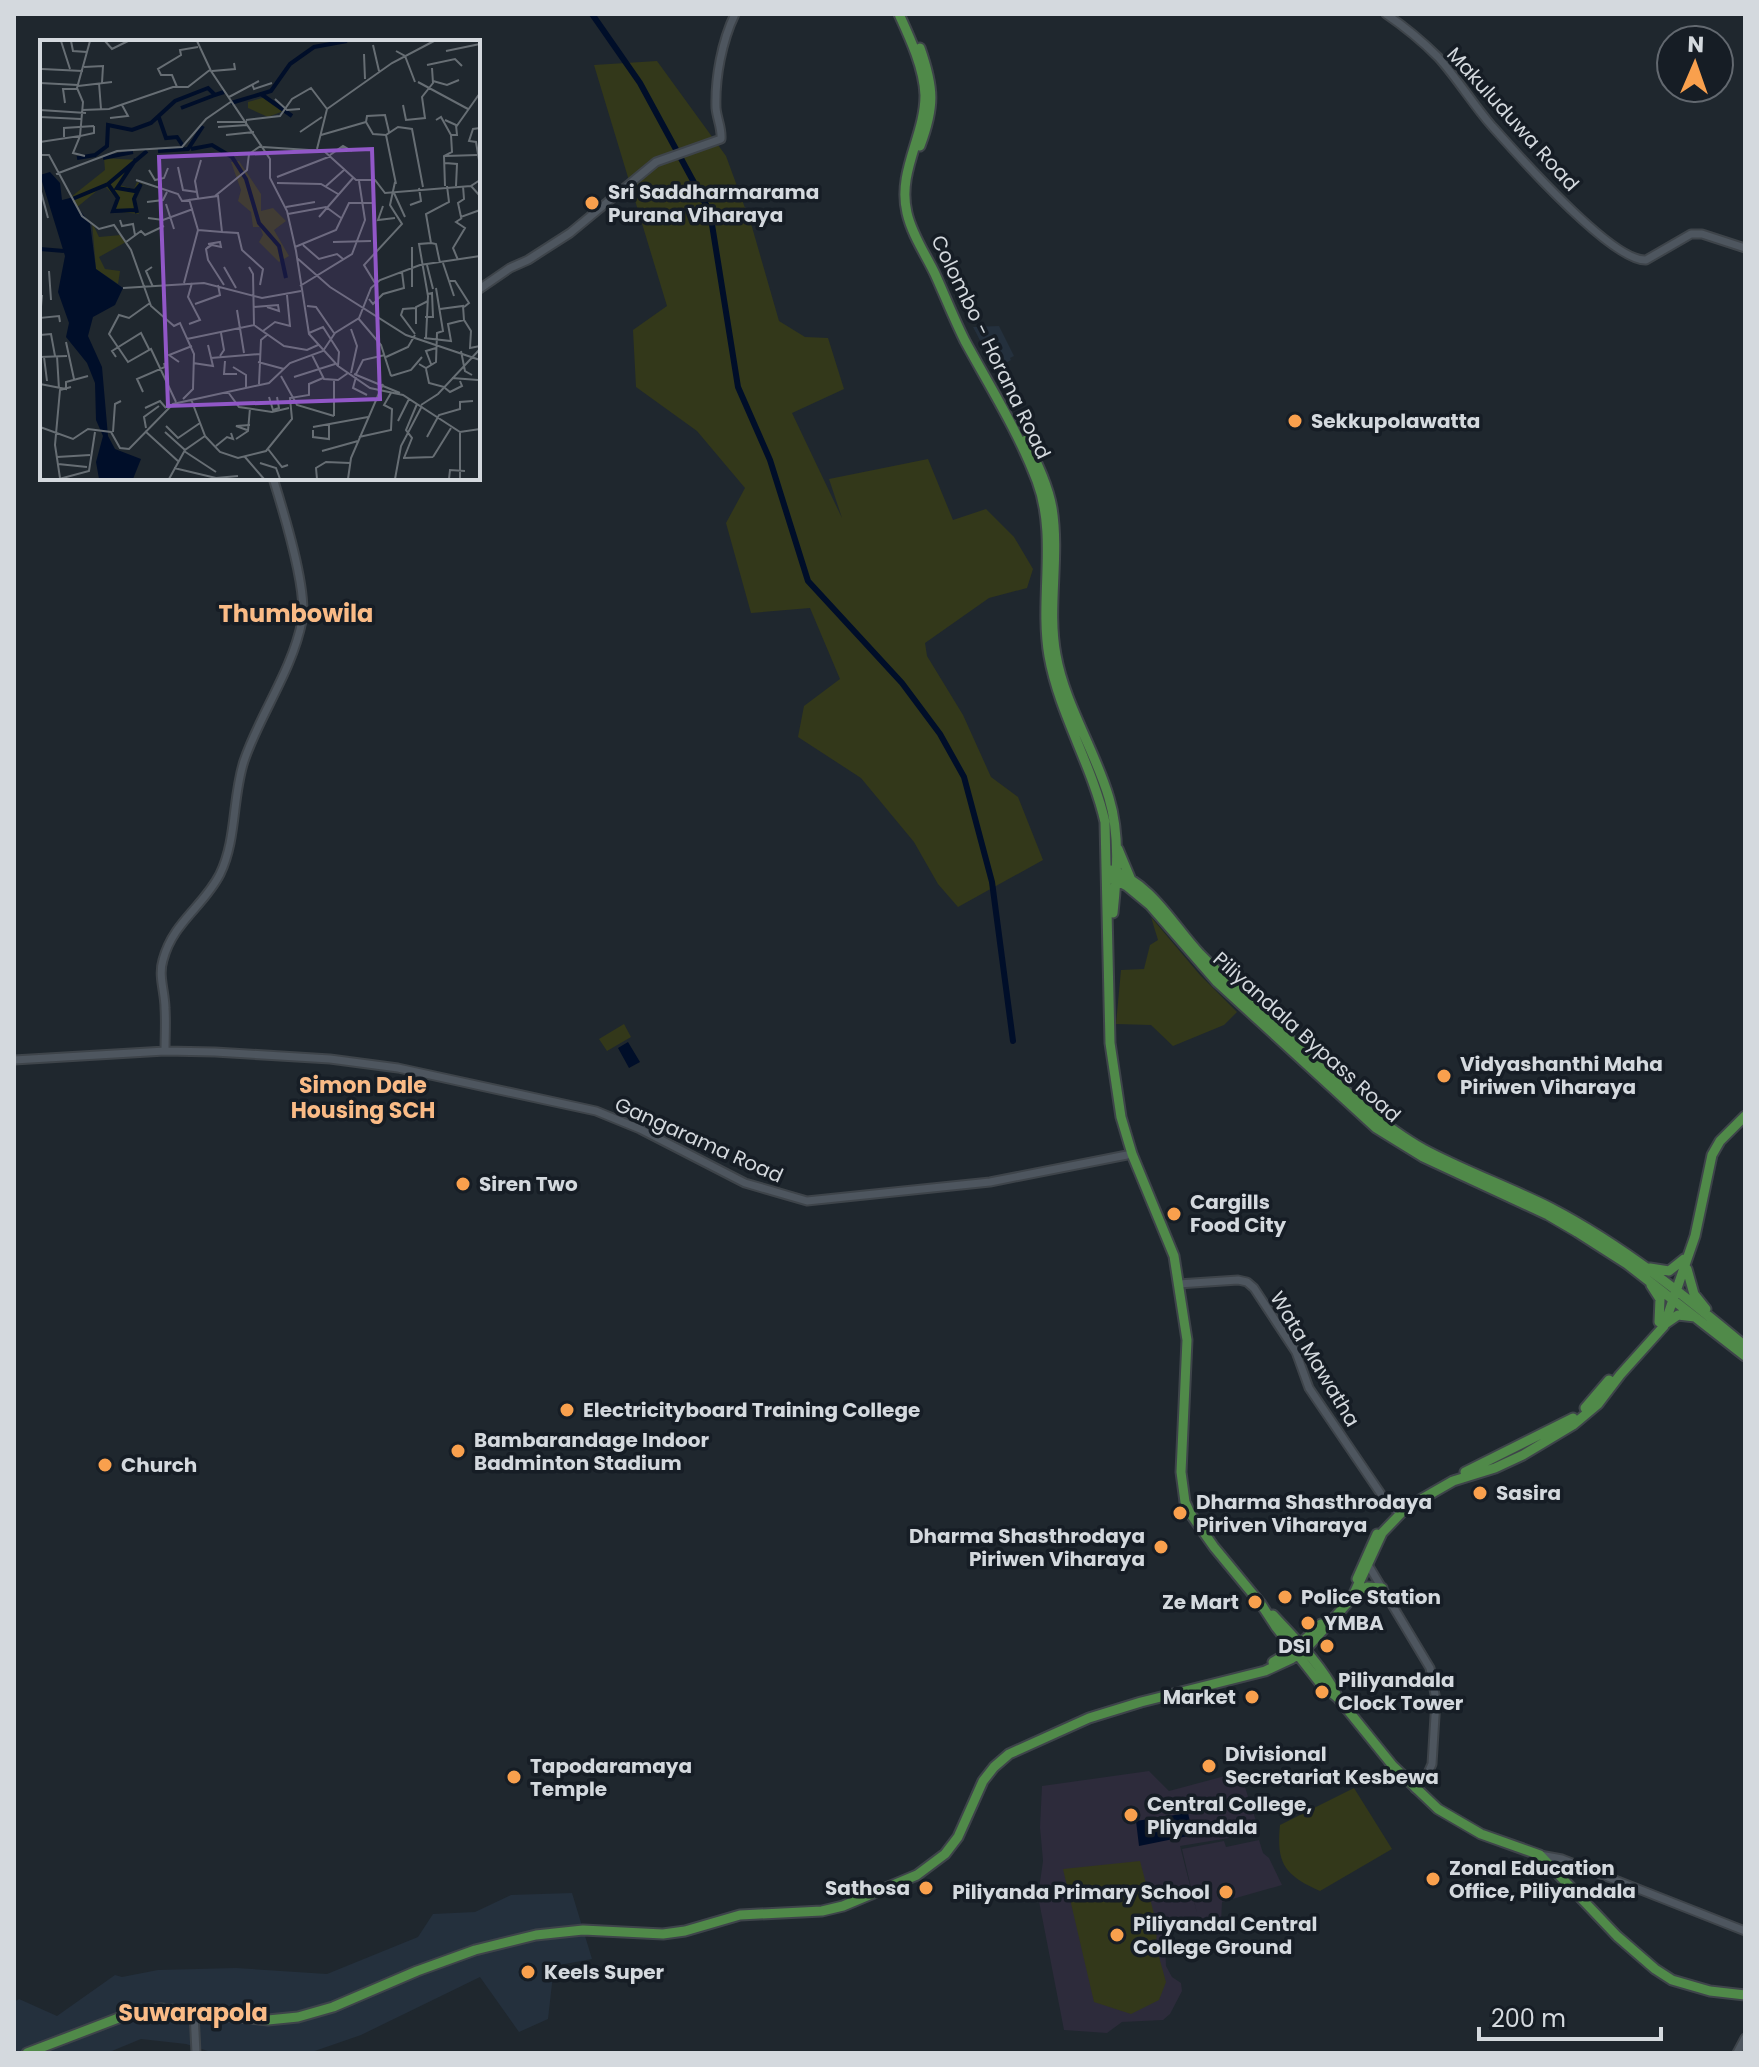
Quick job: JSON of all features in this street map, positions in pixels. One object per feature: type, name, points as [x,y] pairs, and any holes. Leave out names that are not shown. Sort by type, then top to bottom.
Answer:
[{"type":"main road","name":"Colombo - Horana Road","points":[[899,14],[916,56],[925,96],[905,179],[906,212],[963,336],[1017,432],[1040,488],[1048,530],[1045,623],[1049,657],[1059,692],[1101,788]]},
{"type":"main road","name":"Colombo - Horana Road","points":[[906,14],[932,91],[929,123],[912,173],[912,211],[968,333],[1012,413],[1045,483],[1054,530],[1053,621],[1056,657],[1101,788]]},
{"type":"main road","points":[[1101,788],[1114,819],[1116,842],[1110,874],[1110,1043],[1121,1117],[1132,1154],[1174,1256],[1187,1340],[1181,1472],[1185,1502],[1214,1547],[1300,1649],[1320,1683],[1338,1698],[1415,1789],[1459,1823],[1540,1855],[1617,1936],[1655,1969],[1682,1985],[1745,1995]]},
{"type":"main road","points":[[1101,788],[1114,903],[1110,933]]},
{"type":"main road","points":[[1116,842],[1131,880]]},
{"type":"main road","name":"Piliyandala Bypass Road","points":[[1110,874],[1131,880],[1160,904],[1199,952],[1390,1129],[1424,1149],[1551,1208],[1640,1263],[1745,1356]]},
{"type":"main road","name":"Piliyandala Bypass Road","points":[[1110,874],[1137,894],[1217,982],[1376,1128],[1423,1157],[1548,1215],[1673,1293],[1745,1346]]},
{"type":"main road","points":[[1114,903],[1125,894],[1137,894]]},
{"type":"main road","points":[[1225,1682],[1300,1649],[1349,1593],[1382,1533],[1406,1508],[1453,1481],[1495,1468],[1523,1455],[1573,1425],[1606,1397],[1660,1326],[1692,1244],[1712,1155],[1720,1141],[1745,1116]]},
{"type":"main road","points":[[1640,1263],[1669,1271],[1686,1258]]},
{"type":"main road","points":[[1686,1258],[1688,1280],[1694,1294],[1714,1321]]},
{"type":"main road","points":[[1647,1279],[1660,1299],[1660,1326]]},
{"type":"main road","points":[[1355,1593],[1381,1525],[1396,1510],[1433,1484],[1496,1458],[1572,1419],[1592,1402],[1616,1370],[1660,1326],[1678,1315],[1699,1318]]},
{"type":"main road","points":[[27,2053],[137,2012],[161,2009],[268,2020],[298,2017],[333,2007],[475,1950],[536,1935],[583,1930],[663,1934],[740,1915],[836,1908],[917,1875],[945,1854],[958,1837],[983,1781],[1009,1754],[1089,1718],[1265,1671],[1300,1649],[1355,1593],[1367,1587],[1382,1588]]},
{"type":"main road","points":[[1264,1608],[1276,1627],[1300,1649]]},
{"type":"main road","points":[[1271,1663],[1280,1647],[1276,1627]]},
{"type":"street","points":[[480,289],[570,233],[656,162],[721,139],[716,109],[719,75],[727,34],[735,14]]},
{"type":"street","name":"Makuluduwa Road","points":[[1386,14],[1438,57],[1489,123],[1565,202],[1627,256],[1646,260],[1696,234],[1745,248]]},
{"type":"street","points":[[165,1051],[163,959],[182,922],[210,890],[222,869],[237,810],[244,762],[283,677],[302,622],[303,601],[293,550],[274,480]]},
{"type":"street","name":"Gangarama Road","points":[[14,1060],[165,1051],[232,1053],[398,1068],[596,1111],[640,1129],[745,1183],[807,1201],[990,1182],[1132,1154]]},
{"type":"street","name":"Wata Mawatha","points":[[1178,1284],[1238,1280],[1254,1288],[1296,1352],[1309,1388],[1383,1497],[1396,1510]]},
{"type":"street","points":[[1367,1562],[1423,1656],[1434,1684],[1434,1755],[1428,1773],[1415,1789]]},
{"type":"street","points":[[1540,1855],[1562,1859],[1745,1931]]},
{"type":"street","points":[[194,2012],[196,2053]]},
{"type":"street","points":[[1737,2053],[1745,2038]]},
{"type":"shaded area","points":[[999,326],[1014,356],[995,369],[973,327]]},
{"type":"shaded area","points":[[1149,1771],[1169,1791],[1240,1772],[1259,1830],[1253,1834],[1230,1835],[1229,1838],[1180,1846],[1197,1913],[1182,1849],[1224,1841],[1226,1847],[1259,1840],[1282,1885],[1222,1902],[1221,1923],[1215,1932],[1202,1931],[1199,1920],[1201,1931],[1186,1924],[1173,1925],[1165,1940],[1166,1966],[1172,1977],[1181,1983],[1182,1991],[1170,2014],[1163,2020],[1122,2022],[1107,2033],[1064,2030],[1038,1896],[1043,1861],[1040,1827],[1042,1786]]},
{"type":"shaded area","points":[[572,1893],[592,1959],[554,1966],[548,2019],[519,2032],[480,1977],[361,2035],[309,2053],[214,2053],[186,2044],[141,2039],[107,2053],[14,2053],[14,2002],[19,1999],[57,2016],[115,1975],[122,1977],[158,1970],[236,1968],[327,1974],[418,1937],[433,1914],[475,1912],[511,1895]]},
{"type":"green space","points":[[657,61],[726,156],[752,227],[779,321],[805,337],[828,338],[844,389],[792,413],[842,518],[829,479],[928,459],[953,520],[986,509],[1014,537],[1033,569],[1027,588],[989,598],[925,643],[927,656],[963,715],[991,777],[1018,797],[1043,860],[958,907],[938,884],[914,842],[861,778],[798,737],[804,706],[840,679],[810,608],[751,613],[726,523],[745,488],[697,431],[636,387],[633,330],[667,306],[594,65]]},
{"type":"green space","points":[[1151,917],[1200,975],[1237,1012],[1224,1025],[1173,1046],[1151,1025],[1116,1024],[1121,970],[1144,969],[1150,945],[1158,940]]},
{"type":"green space","points":[[624,1024],[631,1037],[607,1051],[599,1039]]},
{"type":"green space","points":[[1354,1788],[1392,1849],[1320,1891],[1298,1879],[1285,1867],[1280,1850],[1280,1825]]},
{"type":"green space","name":"Piliyandal Central College Ground","points":[[1140,1861],[1157,1925],[1156,1946],[1166,1982],[1159,2000],[1131,2014],[1094,2002],[1063,1869]]},
{"type":"water","points":[[628,1042],[640,1062],[629,1068],[618,1048]]},
{"type":"water","points":[[1188,1813],[1193,1835],[1139,1846],[1136,1821]]},
{"type":"waterway","points":[[592,14],[640,83],[710,212],[738,387],[770,460],[808,581],[902,683],[940,734],[964,777],[992,882],[1013,1041]]},
{"type":"place","name":"Sri Saddharmarama Purana Viharaya","points":[[592,203]]},
{"type":"place","name":"Sekkupolawatta","points":[[1295,421]]},
{"type":"place","name":"Vidyashanthi Maha Piriwen Viharaya","points":[[1444,1076]]},
{"type":"place","name":"Siren Two","points":[[463,1184]]},
{"type":"place","name":"Cargills Food City","points":[[1174,1214]]},
{"type":"place","name":"Electricityboard Training College","points":[[567,1410]]},
{"type":"place","name":"Bambarandage Indoor Badminton Stadium","points":[[458,1451]]},
{"type":"place","name":"Church","points":[[105,1465]]},
{"type":"place","name":"Sasira","points":[[1480,1493]]},
{"type":"place","name":"Dharma Shasthrodaya Piriven Viharaya","points":[[1180,1513]]},
{"type":"place","name":"Dharma Shasthrodaya Piriwen Viharaya","points":[[1161,1547]]},
{"type":"place","name":"Police Station","points":[[1285,1597]]},
{"type":"place","name":"Ze Mart","points":[[1255,1602]]},
{"type":"place","name":"YMBA","points":[[1308,1623]]},
{"type":"place","name":"DSI","points":[[1327,1646]]},
{"type":"place","name":"Piliyandala Clock Tower","points":[[1322,1692]]},
{"type":"place","name":"Market","points":[[1252,1697]]},
{"type":"place","name":"Divisional Secretariat Kesbewa","points":[[1209,1766]]},
{"type":"place","name":"Tapodaramaya Temple","points":[[514,1777]]},
{"type":"place","name":"Central College, Pliyandala","points":[[1131,1815]]},
{"type":"place","name":"Zonal Education Office, Piliyandala","points":[[1433,1879]]},
{"type":"place","name":"Sathosa","points":[[926,1888]]},
{"type":"place","name":"Piliyanda Primary School","points":[[1226,1892]]},
{"type":"place","name":"Piliyandal Central College Ground","points":[[1117,1935]]},
{"type":"place","name":"Keels Super","points":[[528,1972]]},
{"type":"district","name":"Thumbowila","points":[[296,613]]},
{"type":"district","name":"Simon Dale Housing SCH","points":[[363,1098]]},
{"type":"district","name":"Suwarapola","points":[[193,2012]]}]
